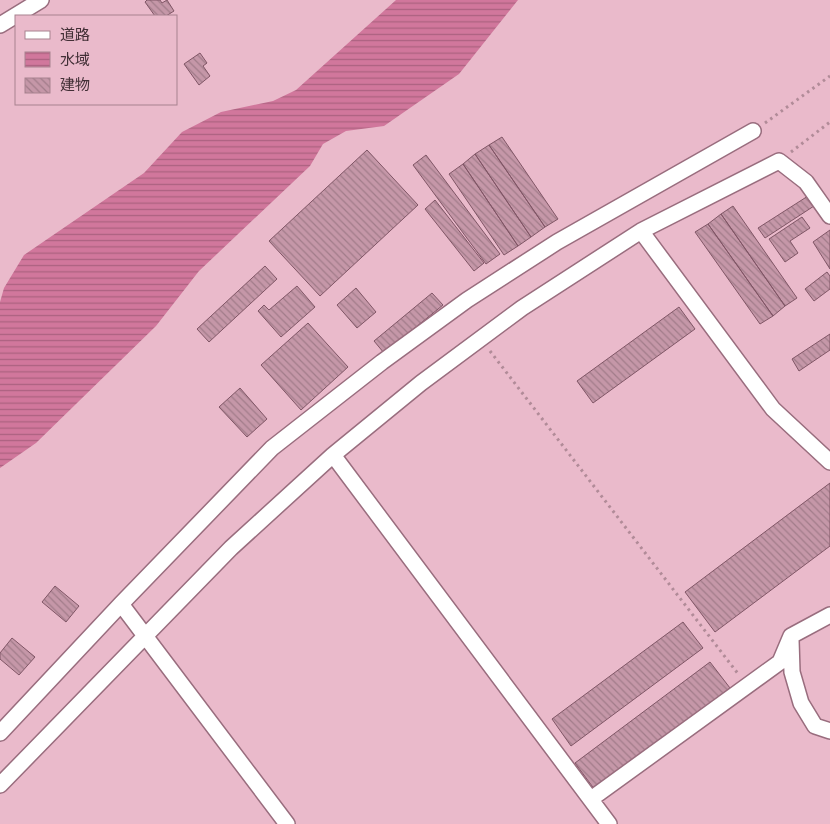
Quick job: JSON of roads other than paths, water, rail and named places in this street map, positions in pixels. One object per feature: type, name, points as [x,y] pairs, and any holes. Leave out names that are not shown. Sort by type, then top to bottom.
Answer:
[{"type":"street","points":[[16,15],[41,0]]},
{"type":"street","points":[[0,25],[15,16]]},
{"type":"street","points":[[0,733],[272,448],[382,362],[467,300],[557,242],[754,131]]},
{"type":"street","points":[[0,785],[231,548],[333,455],[421,383],[522,308],[641,232],[778,162],[806,182],[830,216]]},
{"type":"street","points":[[641,232],[773,409],[830,462]]},
{"type":"street","points":[[333,455],[609,824]]},
{"type":"street","points":[[122,604],[286,824]]},
{"type":"street","points":[[591,799],[780,662],[790,636],[830,615]]},
{"type":"street","points":[[790,636],[792,672],[801,703],[815,726],[830,731]]},
{"type":"water","points":[[396,0],[518,0],[459,74],[384,126],[346,131],[323,144],[310,166],[199,271],[156,326],[36,443],[0,468],[0,302],[4,288],[24,255],[144,173],[182,132],[221,112],[273,101],[296,90]]}]
